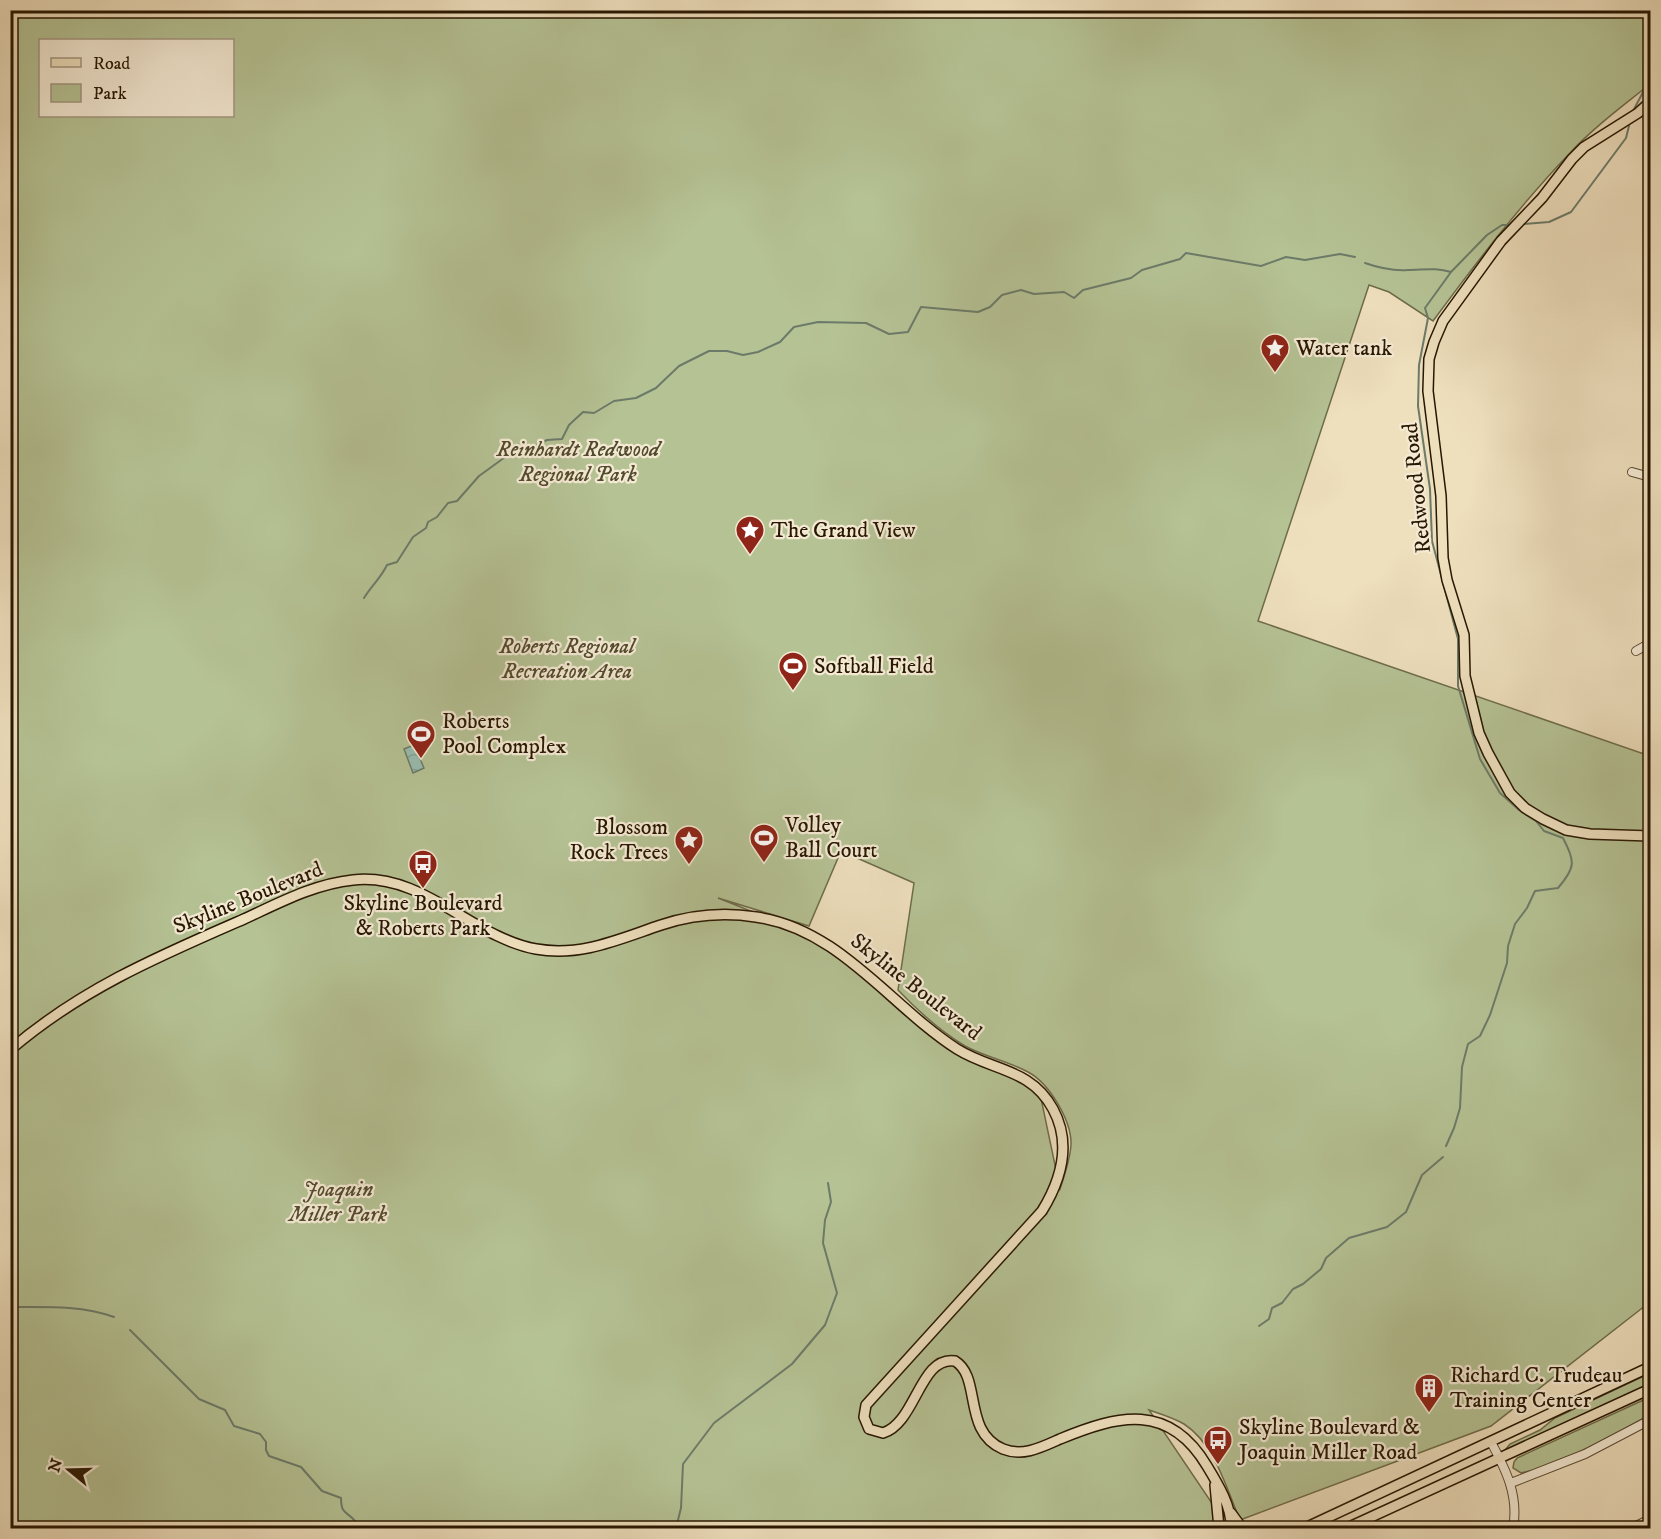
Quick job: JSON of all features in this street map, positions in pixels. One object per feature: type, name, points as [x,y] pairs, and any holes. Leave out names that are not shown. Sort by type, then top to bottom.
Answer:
[{"type":"main road","name":"Redwood Road","points":[[1650,102],[1638,113],[1584,147],[1542,198],[1501,241],[1443,321],[1430,359],[1428,391],[1441,496],[1445,569],[1464,635],[1465,676],[1479,733],[1488,753],[1510,793],[1525,808],[1543,819],[1566,830],[1590,834],[1650,836]]},
{"type":"main road","name":"Skyline Boulevard","points":[[10,1050],[61,1010],[123,973],[276,905],[333,883],[369,880],[399,885],[422,893],[497,938],[520,946],[549,951],[563,952],[593,948],[667,924],[704,916],[758,917],[784,924],[837,950],[958,1049],[1015,1073],[1030,1082],[1054,1111],[1062,1136],[1062,1166],[1053,1193],[1042,1211],[866,1405],[864,1417],[869,1428],[883,1433],[894,1429],[906,1414],[932,1368],[941,1362],[950,1360],[959,1364],[967,1376],[982,1430],[993,1443],[1006,1450],[1029,1451],[1107,1422],[1133,1419],[1165,1425],[1185,1438],[1199,1453],[1230,1513],[1231,1528]]},
{"type":"main road","points":[[1305,1528],[1650,1367]]},
{"type":"main road","points":[[1347,1528],[1650,1389]]},
{"type":"main road","name":"Skyline Boulevard","points":[[1214,1480],[1219,1528]]},
{"type":"main road","points":[[1230,1513],[1242,1528]]},
{"type":"main road","points":[[1214,1528],[1217,1515]]},
{"type":"street","points":[[1632,471],[1650,477]]},
{"type":"street","points":[[1636,651],[1650,643]]},
{"type":"street","points":[[1511,1483],[1585,1454],[1650,1420]]},
{"type":"street","points":[[1491,1442],[1511,1483],[1515,1503],[1513,1528]]},
{"type":"street","points":[[1632,1528],[1650,1520]]},
{"type":"green space","name":"Reinhardt Redwood Regional Park","points":[[11,11],[1650,11],[1650,84],[1579,143],[1499,235],[1433,321],[1389,292],[1369,285],[1258,621],[1650,756],[1650,1302],[1491,1426],[1240,1520],[1212,1455],[1204,1443],[1184,1424],[1149,1410],[1224,1521],[1225,1528],[11,1528]],"holes":[[[841,851],[914,883],[898,990],[913,1006],[965,1046],[1020,1068],[1036,1077],[1044,1085],[1058,1104],[1070,1135],[1068,1162],[1060,1189],[1038,1084],[958,1049],[806,933],[718,898],[809,926]]]},
{"type":"green space","points":[[1650,1373],[1650,1384],[1505,1450],[1510,1444],[1540,1430],[1555,1418]]},
{"type":"green space","points":[[1650,1397],[1650,1415],[1604,1440],[1537,1469],[1521,1473],[1513,1468],[1517,1458]]},
{"type":"water","points":[[414,745],[424,768],[413,773],[404,749]]},
{"type":"waterway","points":[[1633,111],[1650,79]]},
{"type":"waterway","points":[[1524,224],[1549,222],[1571,212],[1626,138],[1629,126]]},
{"type":"waterway","points":[[1446,1146],[1460,1108],[1462,1067],[1468,1044],[1480,1036],[1490,1015],[1507,963],[1508,946],[1515,924],[1527,908],[1535,891],[1558,888],[1568,875],[1572,864],[1563,838],[1544,831],[1536,821],[1500,793],[1480,759],[1458,686],[1458,639],[1432,541],[1430,489],[1418,406],[1419,365],[1428,318],[1425,308],[1451,272],[1487,235],[1502,225],[1510,225]]},
{"type":"waterway","points":[[364,598],[387,565],[397,562],[413,537],[426,528],[428,522],[437,517],[448,503],[457,501],[479,476],[508,455],[517,456],[547,440],[562,439],[569,425],[583,412],[594,413],[614,401],[636,398],[656,388],[679,366],[709,351],[727,351],[743,355],[758,352],[780,342],[794,327],[818,322],[866,323],[889,334],[908,332],[921,307],[978,312],[990,307],[1002,295],[1021,290],[1034,294],[1064,292],[1074,298],[1083,290],[1131,278],[1142,270],[1180,259],[1186,253],[1261,266],[1286,257],[1305,260],[1340,254],[1355,257]]},
{"type":"waterway","points":[[1365,263],[1391,270],[1435,269],[1451,272]]},
{"type":"waterway","points":[[1259,1326],[1269,1319],[1272,1308],[1282,1303],[1293,1289],[1321,1269],[1326,1258],[1349,1238],[1387,1227],[1406,1212],[1422,1175],[1443,1157]]},
{"type":"waterway","points":[[676,1528],[681,1508],[683,1464],[714,1423],[792,1364],[825,1325],[837,1293],[823,1243],[825,1220],[831,1202],[828,1183]]},
{"type":"waterway","points":[[10,1307],[89,1310],[114,1317]]},
{"type":"waterway","points":[[130,1330],[199,1399],[225,1410],[234,1426],[260,1434],[266,1442],[269,1456],[301,1467],[322,1491],[341,1498],[343,1510],[356,1522]]},
{"type":"waterway","points":[[366,1527],[372,1528]]},
{"type":"place","name":"Water tank","points":[[1275,374]]},
{"type":"place","name":"The Grand View","points":[[750,556]]},
{"type":"place","name":"Softball Field","points":[[793,692]]},
{"type":"place","name":"Roberts Pool Complex","points":[[421,760]]},
{"type":"place","name":"Volley Ball Court","points":[[764,864]]},
{"type":"place","name":"Blossom Rock Trees","points":[[689,866]]},
{"type":"place","name":"Skyline Boulevard & Roberts Park","points":[[423,890]]},
{"type":"place","name":"Richard C. Trudeau Training Center","points":[[1429,1414]]},
{"type":"place","name":"Skyline Boulevard & Joaquin Miller Road","points":[[1218,1466]]},
{"type":"park label","name":"Roberts Regional Recreation Area","points":[[567,658]]},
{"type":"park label","name":"Joaquin Miller Park","points":[[338,1202]]}]
